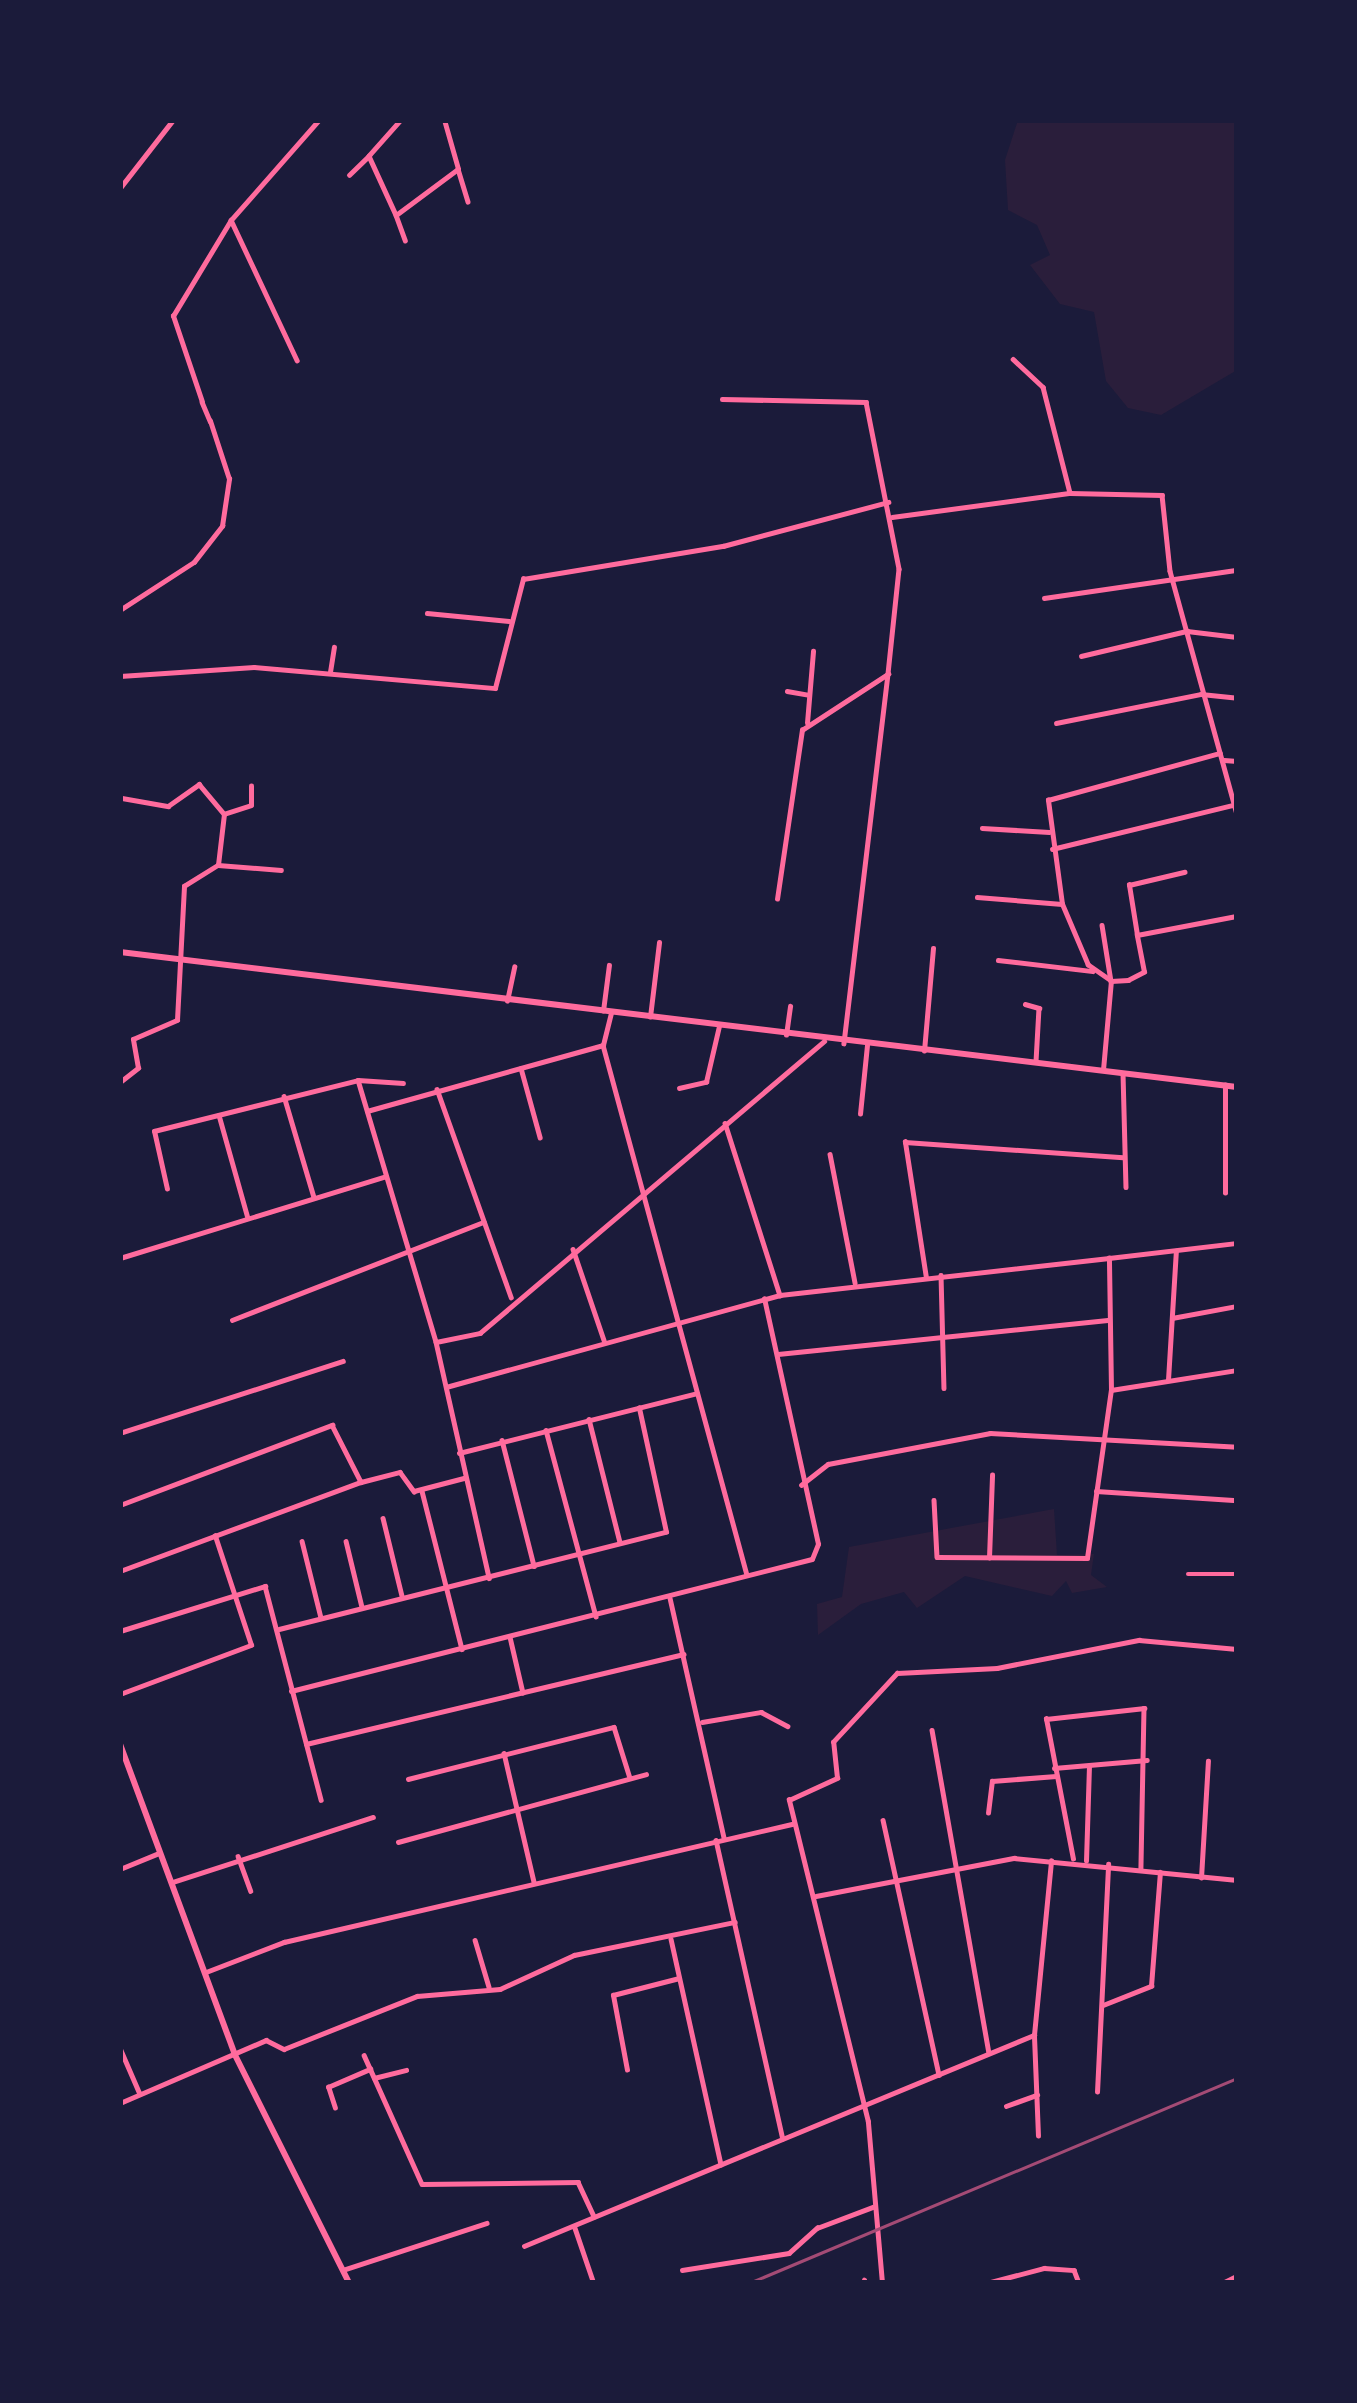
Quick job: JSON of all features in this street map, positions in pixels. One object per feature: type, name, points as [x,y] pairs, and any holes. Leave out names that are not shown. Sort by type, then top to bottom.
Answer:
[{"type":"main road","points":[[120,952],[824,1041],[1237,1087]]},
{"type":"main road","points":[[120,1744],[234,2053],[349,2283]]},
{"type":"main road","points":[[1225,2283],[1237,2277]]},
{"type":"street","points":[[120,188],[173,120]]},
{"type":"street","points":[[120,610],[194,562],[222,526],[229,479],[171,323],[231,220],[319,120]]},
{"type":"street","points":[[383,120],[392,129]]},
{"type":"street","points":[[350,175],[401,120]]},
{"type":"street","points":[[443,120],[468,201]]},
{"type":"street","points":[[369,156],[405,239]]},
{"type":"street","points":[[396,215],[458,169]]},
{"type":"street","points":[[231,220],[297,360]]},
{"type":"street","points":[[1013,358],[1043,387],[1070,493]]},
{"type":"street","points":[[722,399],[866,402],[892,518],[899,585],[844,1043]]},
{"type":"street","points":[[892,518],[1070,493],[1160,493],[1170,571],[1237,814]]},
{"type":"street","points":[[120,676],[330,672],[495,688],[523,579],[723,546],[888,502]]},
{"type":"street","points":[[1044,598],[1170,571],[1237,570]]},
{"type":"street","points":[[427,613],[509,621]]},
{"type":"street","points":[[1082,656],[1186,631],[1237,638]]},
{"type":"street","points":[[330,672],[334,647]]},
{"type":"street","points":[[778,899],[807,723],[813,651]]},
{"type":"street","points":[[807,723],[888,674]]},
{"type":"street","points":[[787,692],[809,694]]},
{"type":"street","points":[[1056,723],[1201,694],[1237,698]]},
{"type":"street","points":[[1092,970],[1062,904],[1048,832],[1052,793],[1222,756],[1237,761]]},
{"type":"street","points":[[122,798],[168,806],[199,784],[224,814],[218,865]]},
{"type":"street","points":[[224,814],[250,805],[251,786]]},
{"type":"street","points":[[1052,849],[1232,805]]},
{"type":"street","points":[[982,828],[1048,832]]},
{"type":"street","points":[[120,1082],[137,1074],[133,1039],[177,1020],[176,958],[184,886],[218,865],[281,870]]},
{"type":"street","points":[[998,960],[1092,970],[1111,981],[1143,975],[1127,887],[1184,872]]},
{"type":"street","points":[[977,897],[1062,904]]},
{"type":"street","points":[[1137,935],[1237,916]]},
{"type":"street","points":[[1102,925],[1111,981],[1103,1070]]},
{"type":"street","points":[[650,1017],[659,943]]},
{"type":"street","points":[[924,1052],[933,948]]},
{"type":"street","points":[[609,965],[603,1046],[682,1318],[747,1576]]},
{"type":"street","points":[[507,1000],[514,967]]},
{"type":"street","points":[[1025,1004],[1040,1008],[1036,1062]]},
{"type":"street","points":[[786,1035],[790,1006]]},
{"type":"street","points":[[680,1088],[706,1082],[718,1026]]},
{"type":"street","points":[[436,1342],[480,1333],[511,1297],[824,1041]]},
{"type":"street","points":[[860,1114],[867,1045]]},
{"type":"street","points":[[367,1111],[603,1046]]},
{"type":"street","points":[[521,1068],[540,1137]]},
{"type":"street","points":[[1123,1072],[1126,1187]]},
{"type":"street","points":[[358,1080],[436,1342],[489,1578]]},
{"type":"street","points":[[167,1189],[151,1134],[358,1080],[403,1083]]},
{"type":"street","points":[[1225,1085],[1225,1192]]},
{"type":"street","points":[[437,1089],[511,1297]]},
{"type":"street","points":[[284,1096],[314,1198]]},
{"type":"street","points":[[219,1115],[248,1218]]},
{"type":"street","points":[[725,1124],[780,1295]]},
{"type":"street","points":[[926,1278],[905,1142],[1122,1157]]},
{"type":"street","points":[[830,1154],[855,1283]]},
{"type":"street","points":[[120,1258],[386,1176]]},
{"type":"street","points":[[232,1320],[484,1222]]},
{"type":"street","points":[[446,1387],[682,1318],[780,1295],[1237,1243]]},
{"type":"street","points":[[573,1249],[604,1340]]},
{"type":"street","points":[[1168,1380],[1176,1251]]},
{"type":"street","points":[[934,1500],[935,1556],[1087,1558],[1111,1390],[1109,1258]]},
{"type":"street","points":[[941,1275],[944,1388]]},
{"type":"street","points":[[291,1691],[815,1557],[764,1299]]},
{"type":"street","points":[[1171,1318],[1237,1306]]},
{"type":"street","points":[[777,1354],[1107,1320]]},
{"type":"street","points":[[120,1433],[343,1361]]},
{"type":"street","points":[[1111,1390],[1237,1370]]},
{"type":"street","points":[[459,1453],[698,1393]]},
{"type":"street","points":[[279,1629],[621,1544],[668,1528],[638,1408]]},
{"type":"street","points":[[589,1419],[621,1544]]},
{"type":"street","points":[[120,1505],[332,1425],[361,1482]]},
{"type":"street","points":[[546,1430],[596,1616]]},
{"type":"street","points":[[801,1485],[828,1464],[971,1436],[1237,1447]]},
{"type":"street","points":[[502,1440],[534,1566]]},
{"type":"street","points":[[120,1571],[400,1472],[421,1490],[462,1649]]},
{"type":"street","points":[[988,1558],[992,1475]]},
{"type":"street","points":[[421,1490],[464,1478]]},
{"type":"street","points":[[1096,1491],[1237,1501]]},
{"type":"street","points":[[383,1518],[402,1596]]},
{"type":"street","points":[[120,1694],[251,1645],[215,1536]]},
{"type":"street","points":[[302,1541],[321,1618]]},
{"type":"street","points":[[346,1541],[362,1607]]},
{"type":"street","points":[[1188,1574],[1237,1574]]},
{"type":"street","points":[[120,1631],[234,1590],[265,1586],[321,1800]]},
{"type":"street","points":[[670,1597],[724,1838]]},
{"type":"street","points":[[510,1637],[523,1694]]},
{"type":"street","points":[[882,2283],[865,2108],[789,1800],[837,1778],[833,1742],[897,1672],[1083,1657],[1130,1641],[1237,1649]]},
{"type":"street","points":[[306,1744],[683,1654]]},
{"type":"street","points":[[1073,1859],[1055,1772],[1052,1717],[1149,1709],[1141,1868]]},
{"type":"street","points":[[701,1722],[761,1712],[787,1726]]},
{"type":"street","points":[[408,1779],[614,1727],[630,1778]]},
{"type":"street","points":[[932,1730],[989,2052]]},
{"type":"street","points":[[504,1754],[534,1885]]},
{"type":"street","points":[[988,1813],[992,1781],[1147,1760]]},
{"type":"street","points":[[1201,1878],[1208,1761]]},
{"type":"street","points":[[1086,1861],[1089,1766]]},
{"type":"street","points":[[398,1842],[646,1774]]},
{"type":"street","points":[[120,1782],[131,1778]]},
{"type":"street","points":[[171,1883],[238,1856],[373,1817]]},
{"type":"street","points":[[883,1820],[939,2075]]},
{"type":"street","points":[[204,1973],[284,1942],[792,1823]]},
{"type":"street","points":[[716,1840],[784,2140]]},
{"type":"street","points":[[120,1869],[159,1853]]},
{"type":"street","points":[[238,1856],[251,1891]]},
{"type":"street","points":[[816,1896],[956,1865],[1052,1858],[1237,1880]]},
{"type":"street","points":[[1038,2136],[1034,2035],[1052,1858]]},
{"type":"street","points":[[1097,2092],[1108,1864]]},
{"type":"street","points":[[1103,2005],[1151,1986],[1160,1872]]},
{"type":"street","points":[[120,2103],[268,2040],[284,2049],[417,1996],[489,1987],[604,1947],[671,1939],[735,1922]]},
{"type":"street","points":[[671,1939],[721,2165]]},
{"type":"street","points":[[475,1940],[489,1987]]},
{"type":"street","points":[[627,2070],[613,1995],[679,1978]]},
{"type":"street","points":[[524,2246],[1034,2035]]},
{"type":"street","points":[[120,2048],[140,2094]]},
{"type":"street","points":[[364,2055],[422,2184],[578,2182],[594,2217]]},
{"type":"street","points":[[335,2108],[328,2087],[370,2068]]},
{"type":"street","points":[[374,2078],[406,2070]]},
{"type":"street","points":[[1006,2106],[1037,2095]]},
{"type":"street","points":[[682,2270],[789,2253],[817,2228],[873,2207]]},
{"type":"street","points":[[343,2270],[487,2223]]},
{"type":"street","points":[[575,2228],[593,2281]]},
{"type":"street","points":[[986,2283],[1044,2268],[1074,2270],[1079,2283]]},
{"type":"shaded area","points":[[1018,120],[1237,120],[1237,370],[1161,415],[1128,408],[1106,381],[1094,312],[1060,304],[1030,265],[1050,255],[1037,225],[1008,210],[1005,160]]},
{"type":"shaded area","points":[[1054,1509],[1057,1555],[1094,1554],[1091,1575],[1107,1587],[1072,1593],[1066,1581],[1052,1596],[965,1576],[917,1608],[904,1592],[861,1604],[818,1635],[817,1604],[842,1597],[849,1547]]},
{"type":"railway","points":[[749,2283],[1237,2078]]}]
